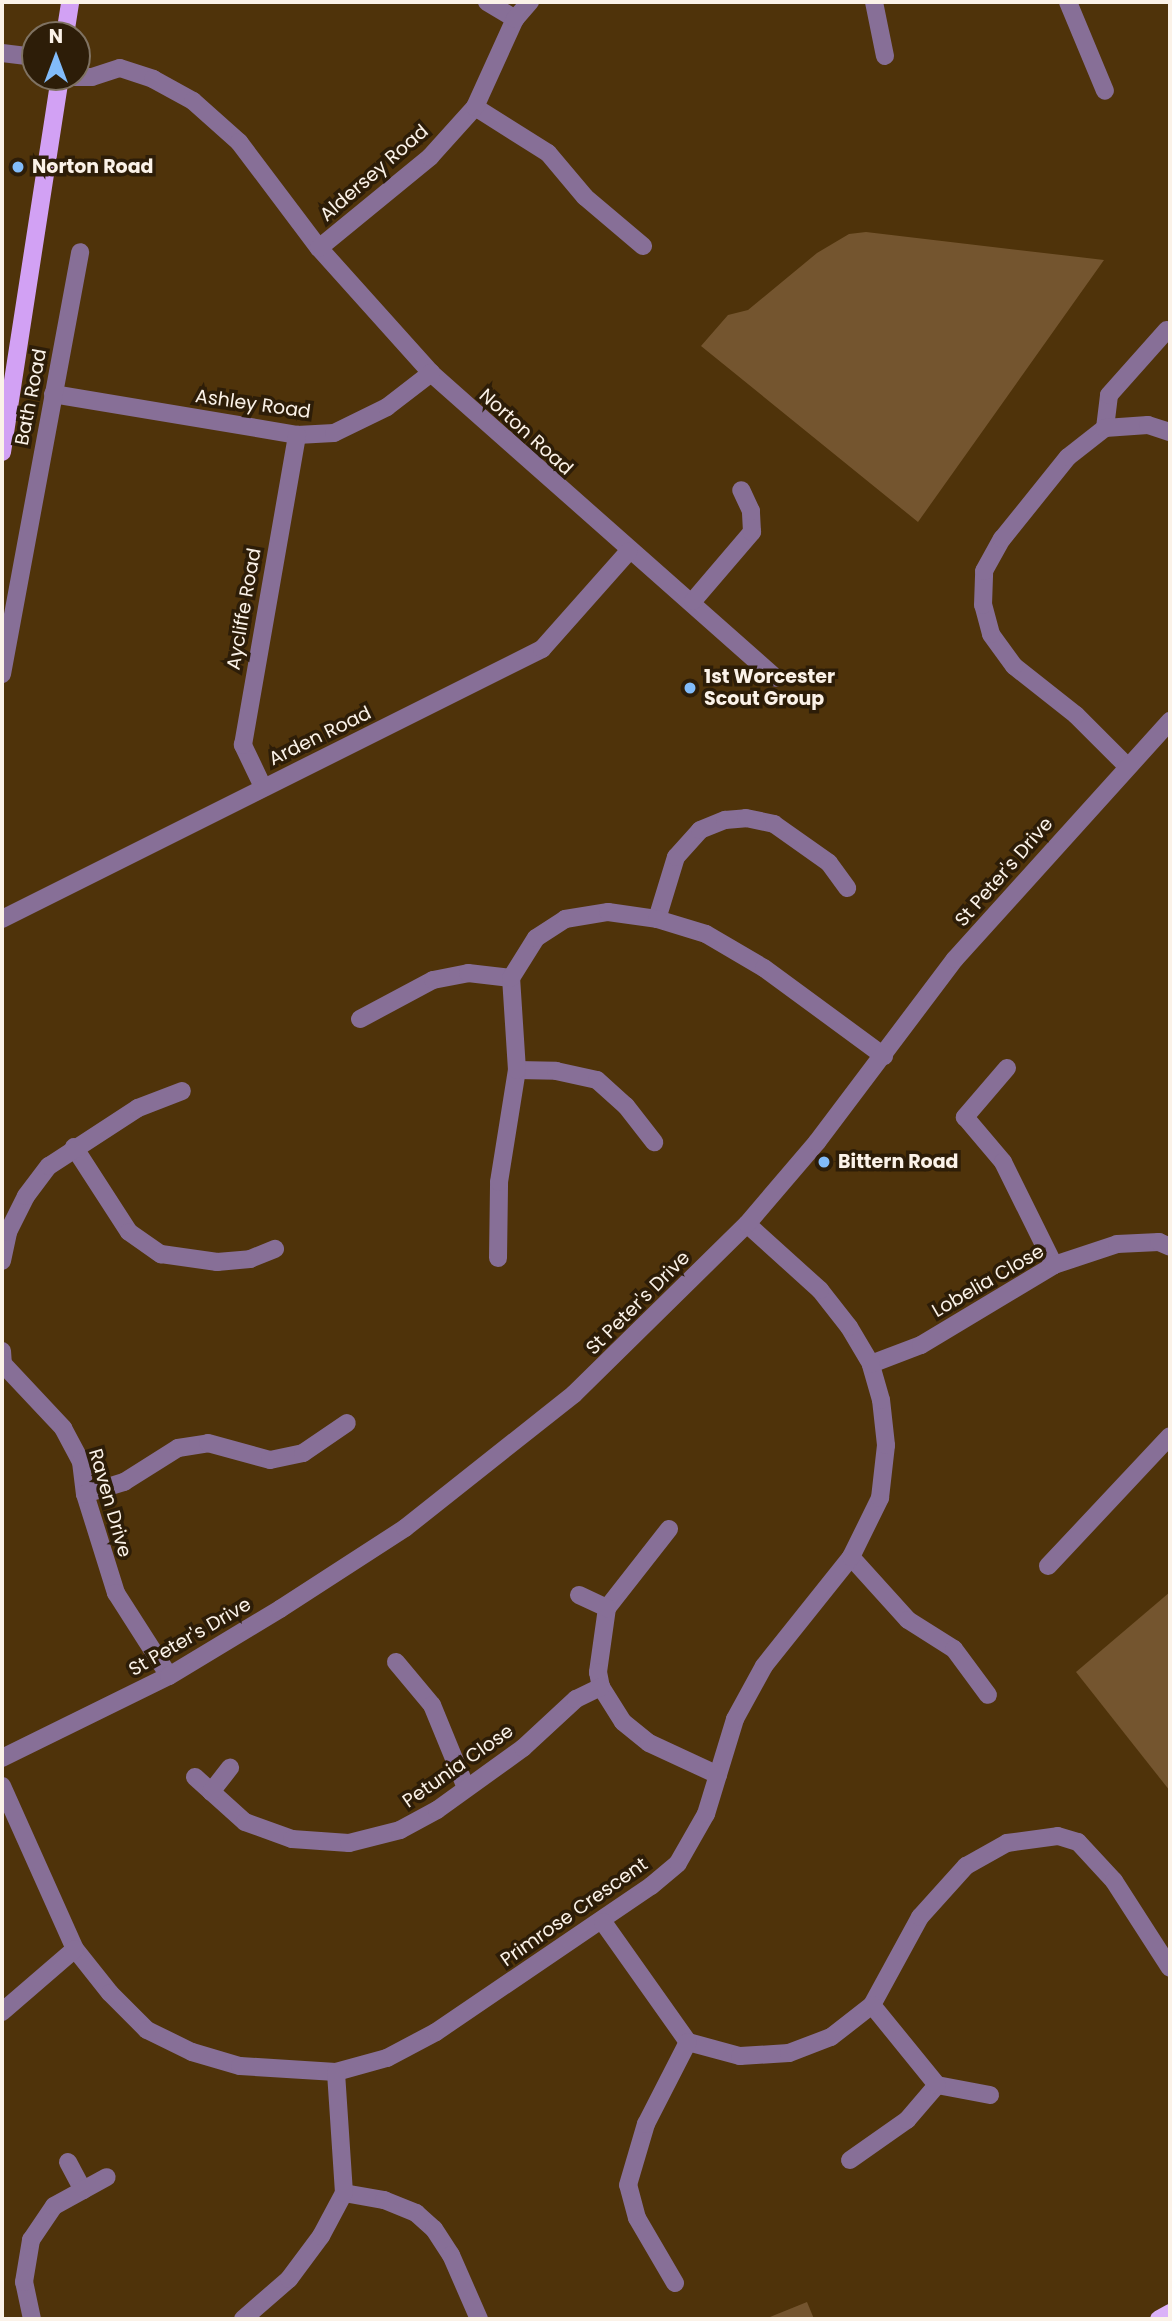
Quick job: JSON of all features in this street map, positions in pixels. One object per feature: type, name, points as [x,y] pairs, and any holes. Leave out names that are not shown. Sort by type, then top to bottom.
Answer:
[{"type":"highway","points":[[1159,2319],[1170,2313]]},
{"type":"main road","points":[[67,21],[70,2]]},
{"type":"main road","name":"Bath Road","points":[[2,452],[8,382],[58,91]]},
{"type":"street","points":[[486,2],[515,19]]},
{"type":"street","name":"Aldersey Road","points":[[319,248],[430,157],[475,107],[515,19],[530,2]]},
{"type":"street","points":[[874,2],[885,56]]},
{"type":"street","points":[[1068,2],[1105,90]]},
{"type":"street","points":[[2,53],[21,55]]},
{"type":"street","name":"Norton Road","points":[[91,77],[120,68],[153,79],[193,101],[239,142],[319,248],[430,373],[628,552],[693,601],[776,678]]},
{"type":"street","points":[[475,107],[548,153],[585,197],[643,246]]},
{"type":"street","name":"Bath Road","points":[[2,674],[80,252]]},
{"type":"street","points":[[1105,428],[1109,395],[1167,330]]},
{"type":"street","name":"Ashley Road","points":[[53,394],[296,435],[334,433],[387,407],[430,373]]},
{"type":"street","points":[[1127,766],[1076,715],[1014,666],[991,634],[983,605],[984,571],[1002,539],[1068,457],[1105,428],[1148,425],[1170,432]]},
{"type":"street","name":"Aycliffe Road","points":[[264,787],[243,745],[296,435]]},
{"type":"street","points":[[693,601],[752,532],[751,510],[741,490]]},
{"type":"street","name":"Arden Road","points":[[2,919],[541,649],[628,552]]},
{"type":"street","name":"St Peter's Drive","points":[[2,1758],[169,1676],[405,1528],[527,1432],[635,1337],[747,1224],[884,1056],[955,959],[1170,721]]},
{"type":"street","points":[[657,919],[676,857],[700,830],[725,820],[746,818],[774,824],[829,863],[847,888]]},
{"type":"street","points":[[498,1258],[499,1182],[517,1070],[511,978],[536,938],[565,919],[608,912],[657,919],[706,934],[751,959],[884,1056]]},
{"type":"street","points":[[360,1019],[433,980],[468,973],[511,978]]},
{"type":"street","points":[[1007,1068],[965,1117],[1003,1162],[1054,1265]]},
{"type":"street","points":[[517,1070],[556,1071],[597,1080],[626,1106],[654,1142]]},
{"type":"street","points":[[2,1261],[8,1232],[26,1196],[49,1166],[74,1147],[138,1108],[182,1091]]},
{"type":"street","points":[[74,1147],[129,1232],[161,1254],[217,1262],[250,1259],[275,1249]]},
{"type":"street","name":"Primrose Crescent","points":[[2,1786],[75,1949],[147,2030],[192,2052],[240,2066],[336,2072],[387,2058],[436,2032],[603,1922],[678,1863],[706,1814],[735,1719],[764,1665],[851,1557],[880,1498],[886,1445],[881,1400],[871,1364],[849,1327],[820,1290],[747,1224]]},
{"type":"street","name":"Lobelia Close","points":[[871,1364],[921,1345],[1054,1265],[1118,1244],[1159,1242],[1170,1247]]},
{"type":"street","name":"Raven Drive","points":[[2,1360],[63,1428],[81,1462],[85,1494],[116,1592],[169,1676]]},
{"type":"street","points":[[85,1494],[124,1482],[178,1448],[208,1443],[270,1460],[303,1453],[347,1423]]},
{"type":"street","points":[[1048,1566],[1170,1436]]},
{"type":"street","points":[[669,1529],[607,1608],[599,1661],[601,1687],[623,1722],[649,1743],[718,1775]]},
{"type":"street","points":[[851,1557],[908,1620],[954,1649],[988,1695]]},
{"type":"street","points":[[579,1595],[607,1608]]},
{"type":"street","points":[[396,1662],[432,1705],[466,1788]]},
{"type":"street","name":"Petunia Close","points":[[195,1777],[245,1822],[280,1835],[349,1843],[400,1830],[523,1748],[576,1699],[601,1687]]},
{"type":"street","points":[[211,1792],[230,1768]]},
{"type":"street","points":[[603,1922],[688,2042],[740,2056],[789,2053],[831,2037],[872,2005],[920,1917],[966,1866],[1007,1843],[1058,1836],[1078,1842],[1114,1881],[1170,1969]]},
{"type":"street","points":[[2,2012],[75,1949]]},
{"type":"street","points":[[872,2005],[903,2038],[937,2085],[990,2095]]},
{"type":"street","points":[[675,2283],[637,2218],[628,2185],[646,2124],[688,2042]]},
{"type":"street","points":[[243,2319],[289,2279],[321,2236],[344,2193],[336,2072]]},
{"type":"street","points":[[850,2160],[907,2120],[937,2085]]},
{"type":"street","points":[[68,2162],[83,2190]]},
{"type":"street","points":[[32,2319],[24,2282],[31,2240],[54,2206],[107,2177]]},
{"type":"street","points":[[344,2193],[384,2200],[416,2213],[435,2229],[451,2255],[479,2319]]},
{"type":"shaded area","points":[[866,232],[1104,260],[918,522],[701,346],[728,315],[748,310],[817,253],[849,234]]},
{"type":"shaded area","points":[[1170,1592],[1170,1791],[1076,1672]]},
{"type":"shaded area","points":[[807,2302],[814,2319],[765,2319]]},
{"type":"place","name":"Norton Road","points":[[18,167]]},
{"type":"place","name":"1st Worcester Scout Group","points":[[690,688]]},
{"type":"place","name":"Bittern Road","points":[[824,1162]]}]
